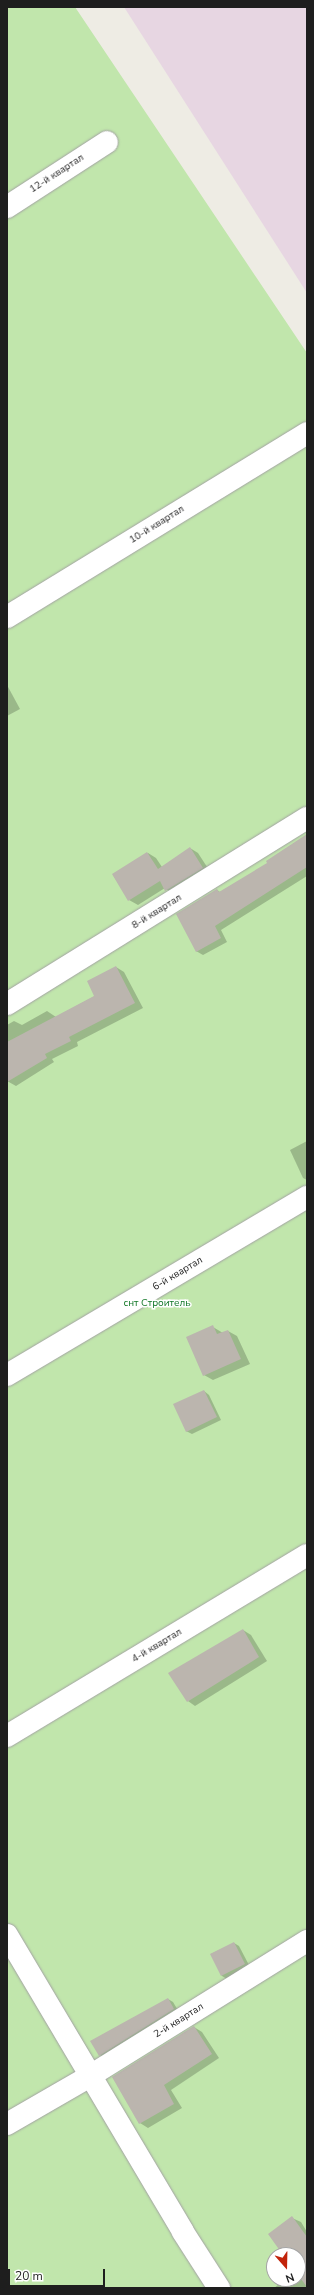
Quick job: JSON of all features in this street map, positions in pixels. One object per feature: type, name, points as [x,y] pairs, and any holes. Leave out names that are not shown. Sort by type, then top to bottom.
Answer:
[{"type":"street","name":"12-й квартал","points":[[7,207],[107,142]]},
{"type":"street","name":"10-й квартал","points":[[7,617],[307,433]]},
{"type":"street","name":"8-й квартал","points":[[7,1004],[307,818]]},
{"type":"street","name":"6-й квартал","points":[[7,1375],[307,1197]]},
{"type":"street","name":"4-й квартал","points":[[7,1736],[307,1555]]},
{"type":"street","points":[[7,1935],[90,2076],[219,2288]]},
{"type":"street","name":"2-й квартал","points":[[7,2124],[90,2076],[307,1941]]},
{"type":"shaded area","points":[[124,7],[307,7],[307,293]]},
{"type":"green space","name":"снт Строитель","points":[[7,7],[75,7],[307,353],[307,2288],[7,2288]]},
{"type":"building","points":[[307,834],[307,867],[215,926],[221,938],[196,952],[176,914],[217,889],[219,892],[267,863],[266,861]]},
{"type":"building","points":[[190,847],[203,868],[165,891],[160,881],[128,901],[112,874],[147,852],[158,869]]},
{"type":"building","points":[[116,966],[135,1003],[69,1037],[71,1041],[45,1054],[47,1058],[7,1082],[7,1042],[94,996],[87,981]]},
{"type":"building","points":[[213,1325],[217,1334],[228,1330],[241,1359],[203,1376],[186,1337]]},
{"type":"building","points":[[204,1390],[217,1417],[186,1432],[173,1404]]},
{"type":"building","points":[[243,1629],[259,1657],[187,1702],[168,1673]]},
{"type":"building","points":[[234,1942],[245,1964],[221,1976],[210,1954]]},
{"type":"building","points":[[168,1998],[174,2009],[99,2056],[90,2041]]},
{"type":"building","points":[[194,2026],[212,2054],[164,2085],[174,2104],[139,2124],[112,2077]]},
{"type":"building","points":[[292,2216],[307,2237],[307,2287],[306,2247],[277,2247],[268,2234]]}]
